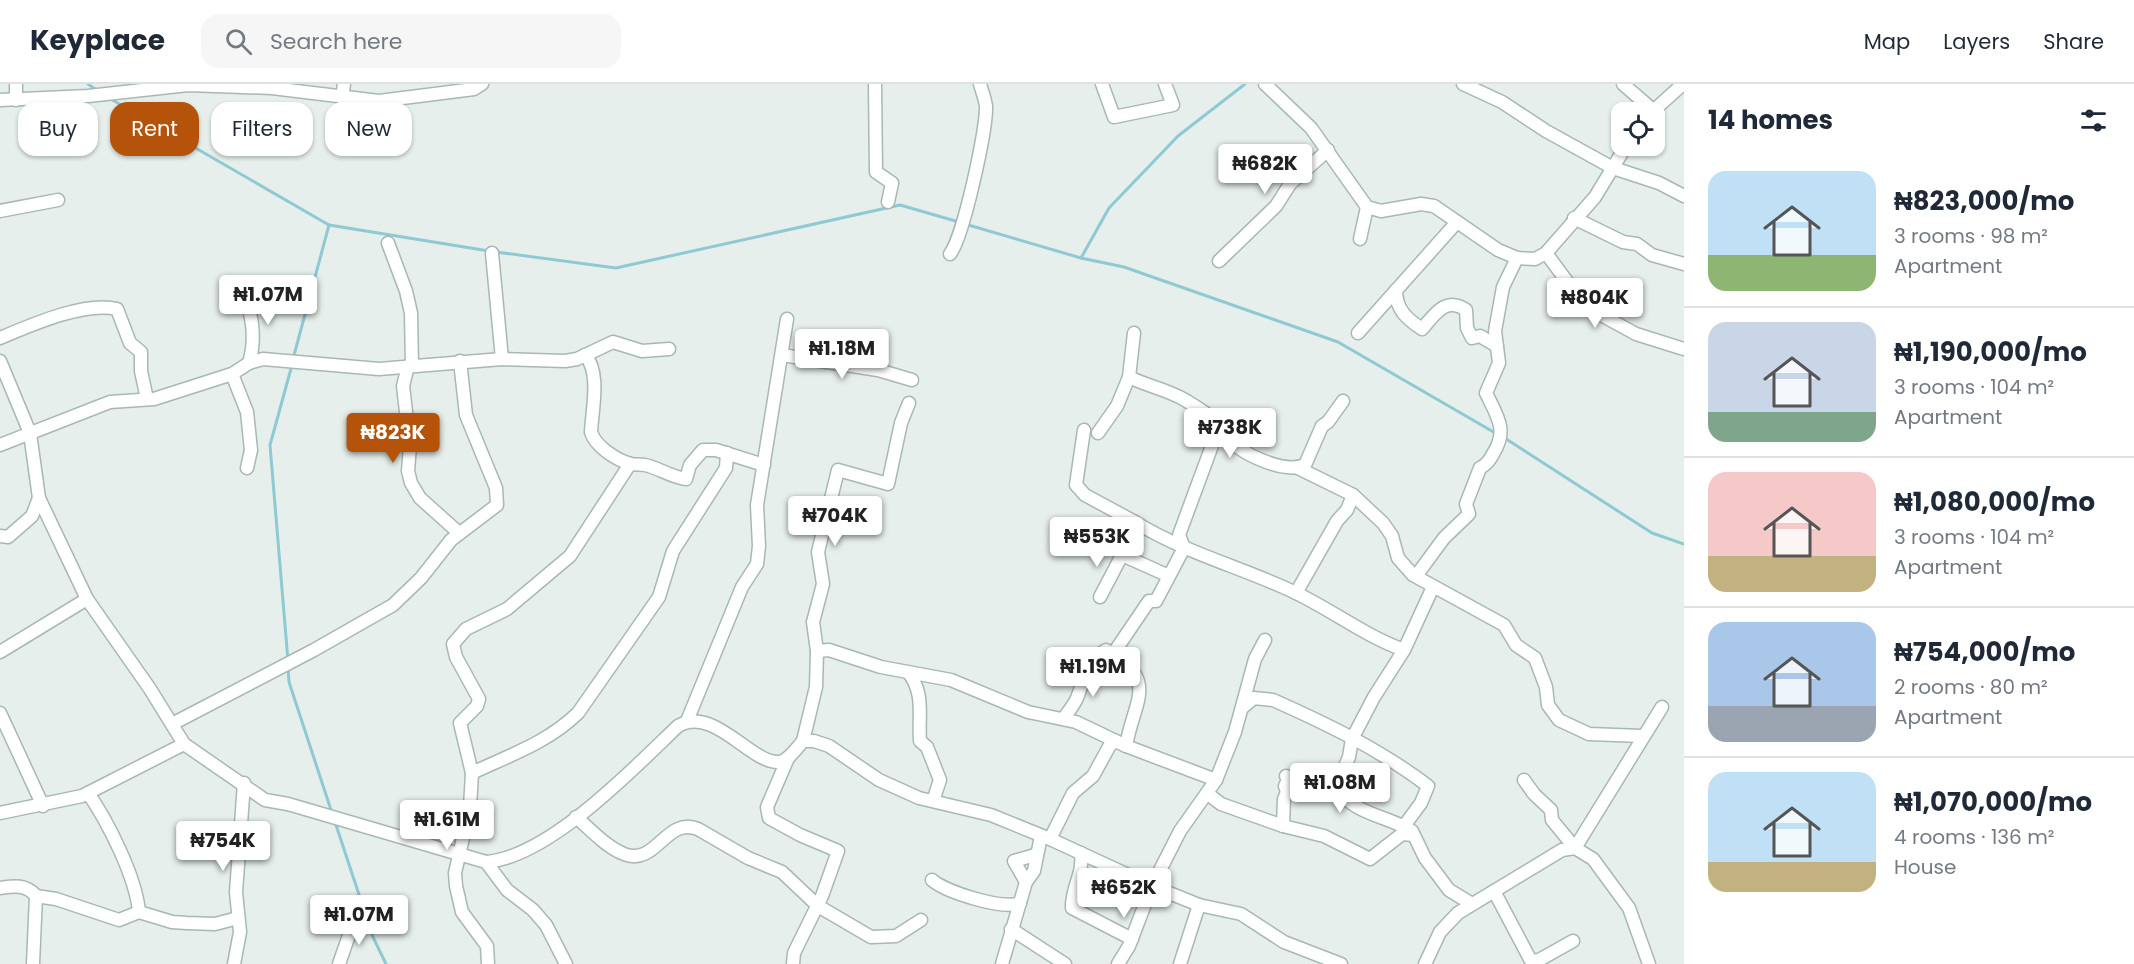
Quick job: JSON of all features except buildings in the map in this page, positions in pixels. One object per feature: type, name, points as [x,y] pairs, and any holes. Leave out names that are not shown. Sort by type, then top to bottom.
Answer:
[{"type":"street","points":[[16,84],[16,100]]},
{"type":"street","points":[[342,98],[344,84]]},
{"type":"street","points":[[0,100],[88,96],[136,87],[188,85],[306,88],[342,98],[379,101],[474,89],[482,84]]},
{"type":"street","points":[[875,84],[876,172],[892,183],[888,202]]},
{"type":"street","points":[[950,254],[963,218],[984,128],[986,106],[980,84]]},
{"type":"street","points":[[1102,84],[1114,117],[1173,105],[1165,84]]},
{"type":"street","points":[[1265,84],[1311,128],[1367,207],[1381,211],[1421,204],[1434,206],[1498,250],[1517,258],[1535,259],[1546,253],[1574,218],[1595,197],[1620,156]]},
{"type":"street","points":[[1463,84],[1502,102],[1546,131],[1613,168],[1659,183],[1684,196]]},
{"type":"street","points":[[1623,84],[1642,102]]},
{"type":"street","points":[[1664,102],[1683,84]]},
{"type":"street","points":[[1219,261],[1276,206],[1290,184],[1328,150]]},
{"type":"street","points":[[0,211],[58,200]]},
{"type":"street","points":[[1360,239],[1367,207]]},
{"type":"street","points":[[1574,218],[1623,242],[1637,244],[1652,255],[1684,264]]},
{"type":"street","points":[[1358,333],[1457,222]]},
{"type":"street","points":[[388,243],[406,291],[411,313],[410,366],[403,386],[410,446],[408,471],[411,483],[420,498],[459,533]]},
{"type":"street","points":[[492,253],[502,359]]},
{"type":"street","points":[[1546,253],[1585,306],[1636,334],[1684,349]]},
{"type":"street","points":[[1416,576],[1444,538],[1468,514],[1466,504],[1480,468],[1487,464],[1501,441],[1500,422],[1486,393],[1499,363],[1495,331],[1503,287],[1517,258]]},
{"type":"street","points":[[244,288],[253,322],[254,345],[249,363]]},
{"type":"street","points":[[1396,291],[1396,301],[1408,321],[1422,328],[1440,308],[1458,304],[1466,310],[1467,328],[1472,338],[1480,336],[1497,346]]},
{"type":"street","points":[[0,338],[36,323],[102,305],[117,309],[130,343],[141,352],[141,370],[147,399]]},
{"type":"street","points":[[687,721],[742,587],[757,564],[758,505],[787,319]]},
{"type":"street","points":[[1098,432],[1117,406],[1129,377],[1134,333]]},
{"type":"street","points":[[0,445],[110,402],[147,399],[232,374],[249,363],[263,359],[379,369],[502,359],[565,361],[613,342],[642,351],[669,350]]},
{"type":"street","points":[[585,355],[592,362],[593,370],[591,432],[593,441],[630,464],[646,465],[673,477],[686,479],[690,465],[703,450],[727,453],[764,465]]},
{"type":"street","points":[[782,355],[886,372],[912,380]]},
{"type":"street","points":[[0,361],[4,383],[30,434],[39,498],[87,599],[184,744],[244,783],[265,800],[288,804],[461,856],[486,862],[502,861],[546,839],[604,796],[678,726],[687,721],[698,721],[720,730],[770,760],[780,762],[788,758]]},
{"type":"street","points":[[172,724],[314,650],[393,605],[421,578],[459,533],[497,505],[498,499],[466,415],[460,361]]},
{"type":"street","points":[[232,374],[243,395],[247,412],[251,450],[246,468]]},
{"type":"street","points":[[1129,377],[1170,392],[1220,424],[1227,437],[1246,453],[1265,459],[1272,466],[1298,468],[1353,495],[1383,523],[1392,536],[1398,558],[1413,575],[1504,626],[1516,645],[1535,658],[1546,687],[1548,705],[1559,720],[1589,734],[1642,736]]},
{"type":"street","points":[[1298,468],[1305,465],[1322,426],[1328,422],[1343,401]]},
{"type":"street","points":[[792,964],[799,941],[818,906],[838,851],[769,818],[767,807],[776,781],[788,758],[803,741],[816,687],[817,651],[813,622],[823,584],[818,552],[838,470],[888,484],[901,423],[909,403]]},
{"type":"street","points":[[1184,548],[1179,535],[1220,424]]},
{"type":"street","points":[[1084,430],[1076,485],[1085,495],[1171,544],[1296,593],[1379,641],[1404,650]]},
{"type":"street","points":[[472,773],[522,753],[562,728],[578,713],[659,597],[673,551],[726,468],[727,453]]},
{"type":"street","points":[[489,964],[484,940],[462,912],[455,873],[461,856],[470,807],[472,773],[460,723],[477,706],[479,699],[456,657],[453,645],[466,629],[507,609],[570,556],[630,464]]},
{"type":"street","points":[[1296,593],[1337,521],[1347,510],[1353,495]]},
{"type":"street","points":[[0,536],[8,537],[32,516],[39,498]]},
{"type":"street","points":[[1100,597],[1122,555],[1129,536],[1135,533],[1135,522]]},
{"type":"street","points":[[1113,654],[1149,601],[1156,601],[1184,548]]},
{"type":"street","points":[[1122,555],[1168,576]]},
{"type":"street","points":[[1336,788],[1349,756],[1352,739],[1374,697],[1404,650],[1433,587]]},
{"type":"street","points":[[0,652],[87,599]]},
{"type":"street","points":[[1118,964],[1132,939],[1152,886],[1180,831],[1208,794],[1215,780],[1235,732],[1255,658],[1265,640]]},
{"type":"street","points":[[817,651],[829,650],[881,667],[951,680],[1028,712],[1064,718],[1121,744],[1215,780]]},
{"type":"street","points":[[1064,718],[1077,700],[1081,680],[1092,659],[1106,650],[1132,668],[1140,686],[1121,744]]},
{"type":"street","points":[[909,673],[917,684],[920,695],[920,741],[927,747],[940,780],[933,801]]},
{"type":"street","points":[[1208,794],[1221,804],[1283,826],[1324,836],[1370,859],[1408,830],[1428,786],[1375,750],[1273,700],[1254,698],[1248,700],[1241,709]]},
{"type":"street","points":[[1425,964],[1444,927],[1472,904],[1562,850],[1575,848],[1662,707]]},
{"type":"street","points":[[0,713],[43,806]]},
{"type":"street","points":[[803,741],[814,741],[830,746],[879,780],[920,798],[991,815],[1199,905],[1241,914],[1284,942],[1341,964]]},
{"type":"street","points":[[0,813],[43,806],[88,793],[184,744]]},
{"type":"street","points":[[1002,964],[1026,882],[1034,871],[1035,855],[1073,793],[1093,776],[1110,746],[1121,744]]},
{"type":"street","points":[[1283,826],[1284,800],[1287,792],[1285,786],[1288,780],[1286,776],[1336,788],[1342,798],[1408,830],[1449,890],[1472,904]]},
{"type":"street","points":[[1524,780],[1534,794],[1551,810],[1552,820],[1575,848],[1593,859],[1629,908],[1649,964]]},
{"type":"street","points":[[234,964],[240,932],[236,892],[244,783]]},
{"type":"street","points":[[88,793],[104,817],[130,873],[139,912]]},
{"type":"street","points":[[576,817],[613,848],[625,855],[639,857],[648,854],[664,837],[679,828],[691,826],[748,858],[782,872],[818,906],[871,937],[896,936],[921,920]]},
{"type":"street","points":[[1081,853],[1082,872],[1071,898],[1072,908],[1132,939]]},
{"type":"street","points":[[1026,882],[1014,861],[1035,855]]},
{"type":"street","points":[[486,862],[507,890],[533,910],[546,926],[566,964]]},
{"type":"street","points":[[932,880],[967,896],[1011,906],[1020,903]]},
{"type":"street","points":[[0,888],[18,886],[31,889],[36,896],[33,964]]},
{"type":"street","points":[[1494,891],[1532,963],[1573,941]]},
{"type":"street","points":[[36,896],[56,899],[119,920],[139,912],[172,922],[187,923],[215,924],[238,918]]},
{"type":"street","points":[[1180,964],[1199,905]]},
{"type":"street","points":[[339,964],[355,918]]},
{"type":"street","points":[[1011,929],[1065,964]]},
{"type":"waterway","points":[[88,84],[98,91]]},
{"type":"waterway","points":[[1081,258],[1109,208],[1178,136],[1245,84]]},
{"type":"waterway","points":[[109,98],[329,225],[489,251]]},
{"type":"waterway","points":[[496,252],[616,268],[900,205],[959,222]]},
{"type":"waterway","points":[[965,224],[1081,258],[1124,267],[1338,342],[1497,434]]},
{"type":"waterway","points":[[293,359],[329,225]]},
{"type":"waterway","points":[[288,661],[270,445],[292,365]]},
{"type":"waterway","points":[[1503,437],[1652,533],[1684,544]]},
{"type":"waterway","points":[[288,667],[289,682],[332,813]]},
{"type":"waterway","points":[[335,822],[373,937],[386,964]]}]
